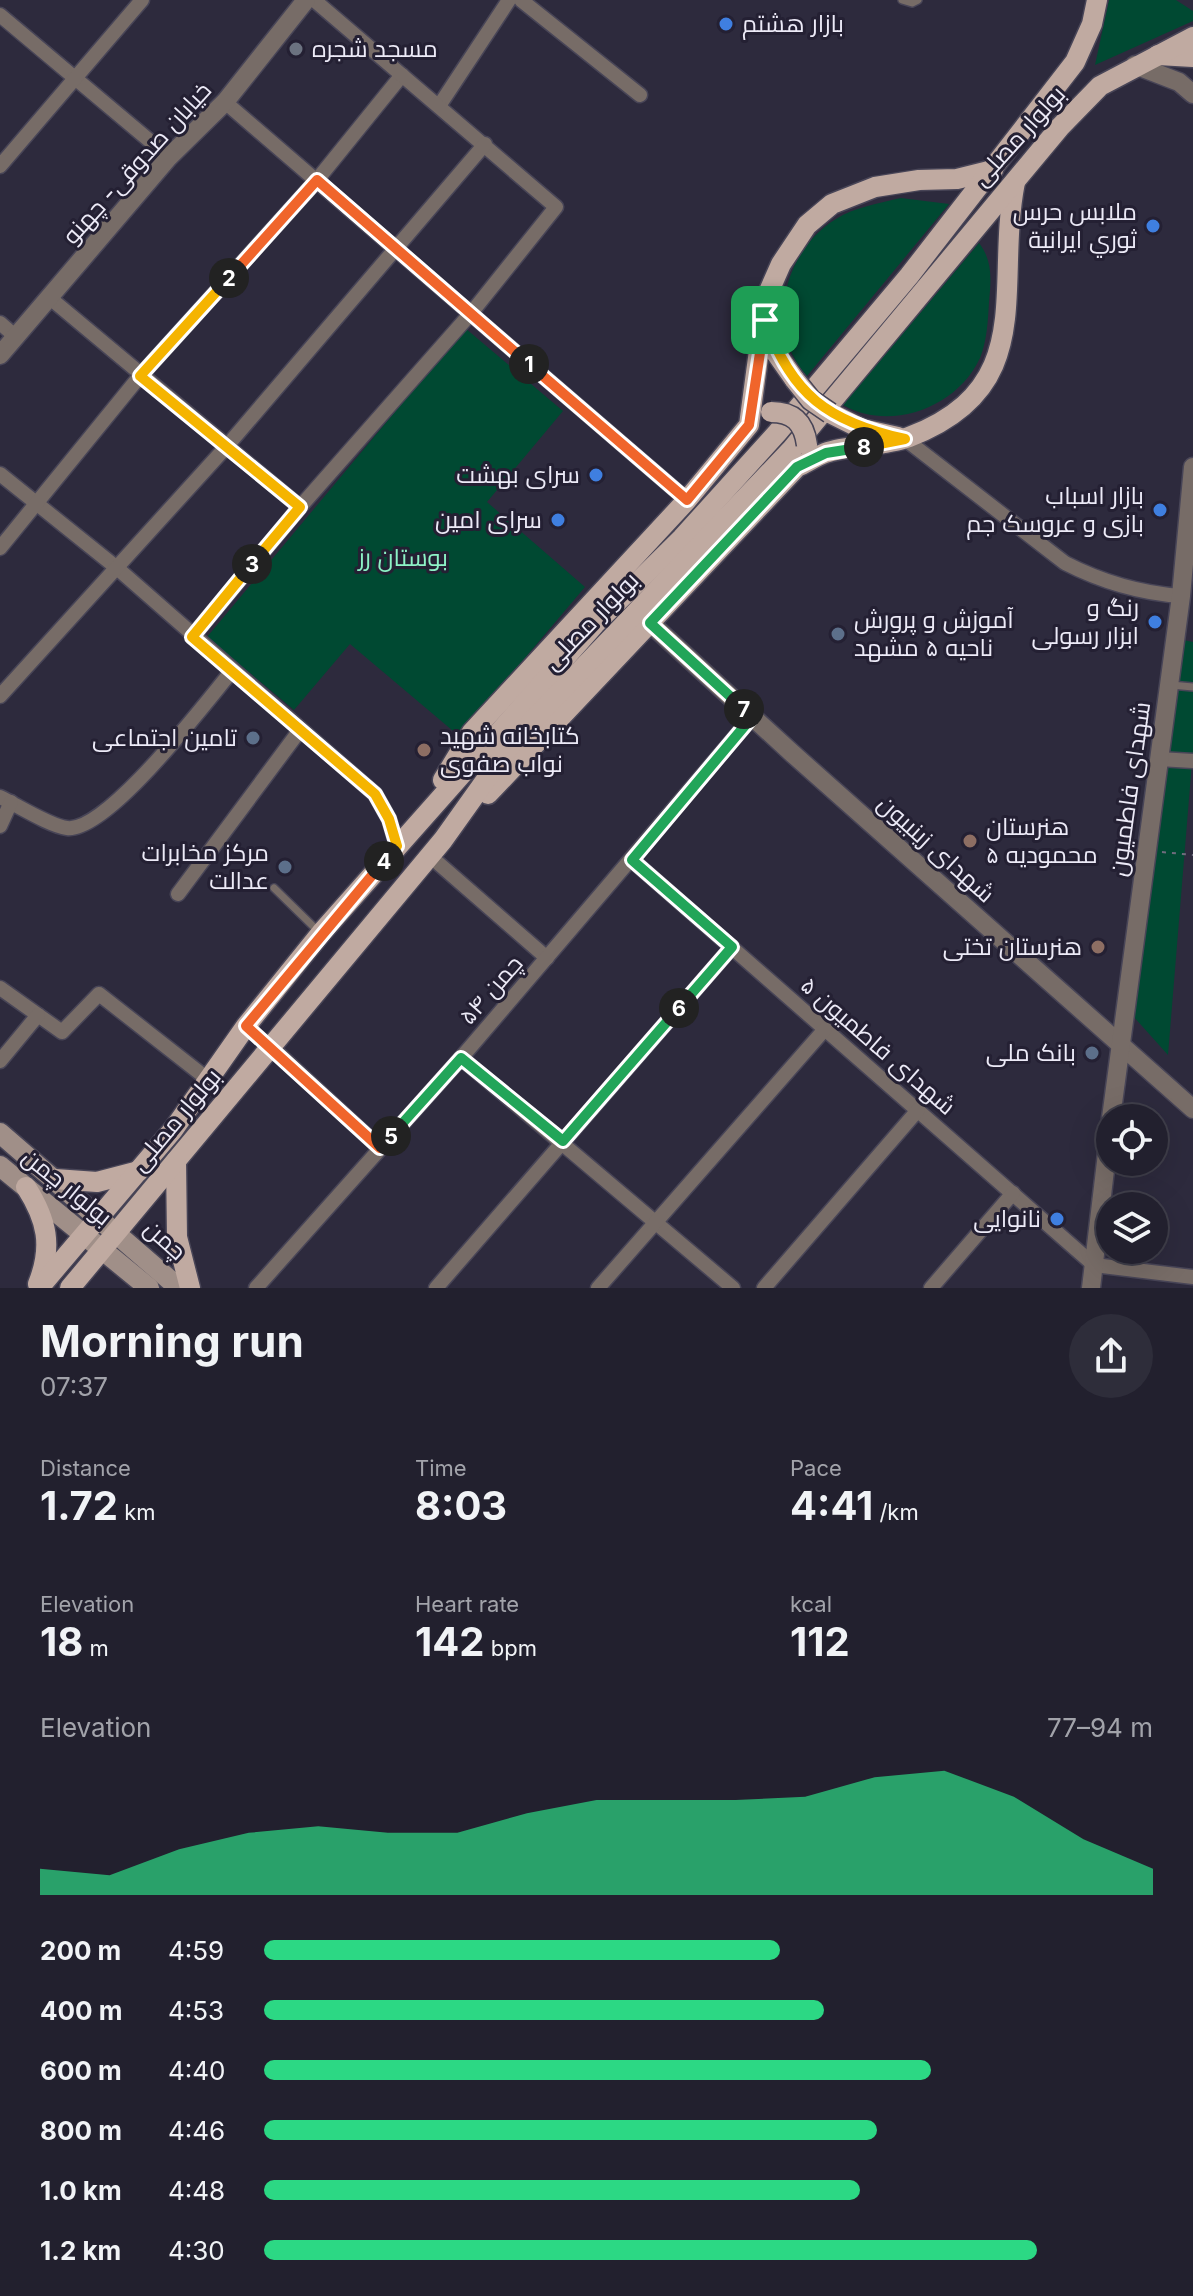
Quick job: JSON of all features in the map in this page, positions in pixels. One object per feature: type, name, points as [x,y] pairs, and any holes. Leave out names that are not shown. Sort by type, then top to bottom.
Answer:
[{"type":"main road","points":[[1088,0],[1092,24]]},
{"type":"main road","name":"بولوار مصلی","points":[[38,1288],[139,1171],[210,1081],[246,1026],[321,933],[595,624],[682,538],[777,433],[993,170],[1075,62],[1092,24],[1097,0]]},
{"type":"main road","name":"بولوار مصلی","points":[[70,1288],[437,848],[515,739],[792,449],[1016,177],[1100,86],[1193,37]]},
{"type":"main road","points":[[1158,55],[1193,44]]},
{"type":"main road","points":[[1158,55],[1193,57]]},
{"type":"main road","points":[[749,425],[766,298],[781,264],[807,225],[832,204],[875,187],[919,180],[957,179],[993,170]]},
{"type":"main road","points":[[797,467],[826,453],[905,439],[936,426],[967,403],[989,378],[1002,344],[1009,297],[1005,254],[1016,177]]},
{"type":"main road","points":[[765,320],[776,353],[811,400],[862,429],[905,439]]},
{"type":"main road","points":[[420,819],[472,732],[687,500],[749,425],[771,412],[785,412],[797,419],[805,431],[807,445],[797,467],[437,848]]},
{"type":"main road","points":[[246,1026],[271,1047]]},
{"type":"main road","name":"بولوار چمن","points":[[0,1133],[116,1231]]},
{"type":"main road","points":[[176,1161],[177,1237],[190,1288]]},
{"type":"main road","name":"بولوار چمن","points":[[0,1166],[102,1248]]},
{"type":"main road","points":[[55,1179],[97,1182],[139,1171]]},
{"type":"main road","points":[[26,1187],[43,1214],[46,1235],[45,1267],[38,1288]]},
{"type":"main road","name":"چمن","points":[[116,1231],[179,1288]]},
{"type":"main road","name":"چمن","points":[[102,1248],[149,1288]]},
{"type":"street","points":[[0,166],[142,0]]},
{"type":"street","name":"خیابان صدوقی- چهنو","points":[[0,355],[169,157],[225,102],[306,0]]},
{"type":"street","points":[[192,637],[300,507],[472,312],[556,207],[314,0]]},
{"type":"street","points":[[439,106],[509,0]]},
{"type":"street","points":[[521,0],[640,95]]},
{"type":"street","points":[[0,15],[169,157]]},
{"type":"street","points":[[1135,65],[1179,82],[1193,94]]},
{"type":"street","points":[[0,548],[140,376],[317,180],[402,75]]},
{"type":"street","points":[[225,102],[687,500]]},
{"type":"street","points":[[0,696],[227,446],[485,144]]},
{"type":"street","points":[[50,298],[300,507]]},
{"type":"street","points":[[0,323],[16,337]]},
{"type":"street","points":[[905,439],[1065,563],[1092,577],[1147,594],[1181,596]]},
{"type":"street","name":"شهدای فاطمیون","points":[[1113,1104],[1190,539],[1193,467]]},
{"type":"street","points":[[0,474],[117,568],[192,637],[375,794],[389,819],[397,846]]},
{"type":"street","name":"شهدای زینبیون","points":[[650,623],[1193,1109]]},
{"type":"street","points":[[0,826],[6,800],[67,828],[92,823],[149,770],[232,671]]},
{"type":"street","name":"چمن ۵۴","points":[[256,1288],[461,1058],[753,716]]},
{"type":"street","points":[[178,894],[300,730]]},
{"type":"street","points":[[1159,759],[1193,761]]},
{"type":"street","points":[[437,848],[547,958]]},
{"type":"street","name":"شهدای فاطمیون ۵","points":[[632,860],[1094,1265]]},
{"type":"street","points":[[436,1288],[732,947]]},
{"type":"street","points":[[0,988],[62,1032],[99,994],[210,1081]]},
{"type":"street","points":[[0,1061],[38,1015]]},
{"type":"street","points":[[598,1288],[825,1029]]},
{"type":"street","points":[[271,1047],[380,1148]]},
{"type":"street","points":[[461,1058],[563,1141],[733,1288]]},
{"type":"street","points":[[764,1288],[918,1110]]},
{"type":"street","points":[[1091,1288],[1104,1176]]},
{"type":"street","points":[[931,1288],[1013,1193]]},
{"type":"street","points":[[1094,1265],[1193,1277]]},
{"type":"lane","points":[[902,0],[912,3],[918,0]]},
{"type":"lane","points":[[1169,684],[1193,687]]},
{"type":"lane","points":[[274,888],[321,933]]},
{"type":"path","points":[[1146,850],[1193,855]]},
{"type":"green space","points":[[1109,0],[1176,0],[1193,11],[1193,21],[1095,65]]},
{"type":"green space","points":[[901,198],[949,204],[807,376],[794,357],[786,336],[784,314],[786,292],[803,250],[818,233],[843,215]]},
{"type":"green space","points":[[979,243],[990,271],[988,316],[980,358],[969,375],[956,390],[939,402],[901,415],[861,413],[843,405]]},
{"type":"green space","name":"بوستان رز","points":[[465,328],[563,411],[487,502],[585,587],[459,736],[350,644],[294,710],[207,637]]},
{"type":"green space","points":[[1183,640],[1193,642],[1193,750],[1168,1055],[1133,1016]]},
{"type":"place","name":"بازار هشتم","points":[[726,24]]},
{"type":"place","name":"مسجد شجره","points":[[296,49]]},
{"type":"place","name":"ملابس حرس ثوري ايرانية","points":[[1153,226]]},
{"type":"place","name":"سرای بهشت","points":[[596,475]]},
{"type":"place","name":"بازار اسباب بازی و عروسک جم","points":[[1160,510]]},
{"type":"place","name":"سرای امین","points":[[558,520]]},
{"type":"place","name":"رنگ و ابزار رسولی","points":[[1155,622]]},
{"type":"place","name":"آموزش و پرورش ناحیه ۵ مشهد","points":[[838,634]]},
{"type":"place","name":"تامین اجتماعی","points":[[253,738]]},
{"type":"place","name":"کتابخانه شهید نواب صفوی","points":[[424,750]]},
{"type":"place","name":"هنرستان محمودیه ۵","points":[[970,841]]},
{"type":"place","name":"مرکز مخابرات عدالت","points":[[285,867]]},
{"type":"place","name":"هنرستان تختی","points":[[1098,947]]},
{"type":"place","name":"بانک ملی","points":[[1092,1053]]},
{"type":"place","name":"نانوایی","points":[[1057,1219]]},
{"type":"route","points":[[317,180],[687,500],[749,425],[765,320],[776,353],[811,400],[862,429],[905,439],[826,453],[797,467],[650,623],[753,716],[632,860],[732,947],[563,1141],[461,1058],[380,1148],[246,1026],[397,846],[389,819],[375,794],[192,637],[300,507],[140,376],[317,180]]}]
